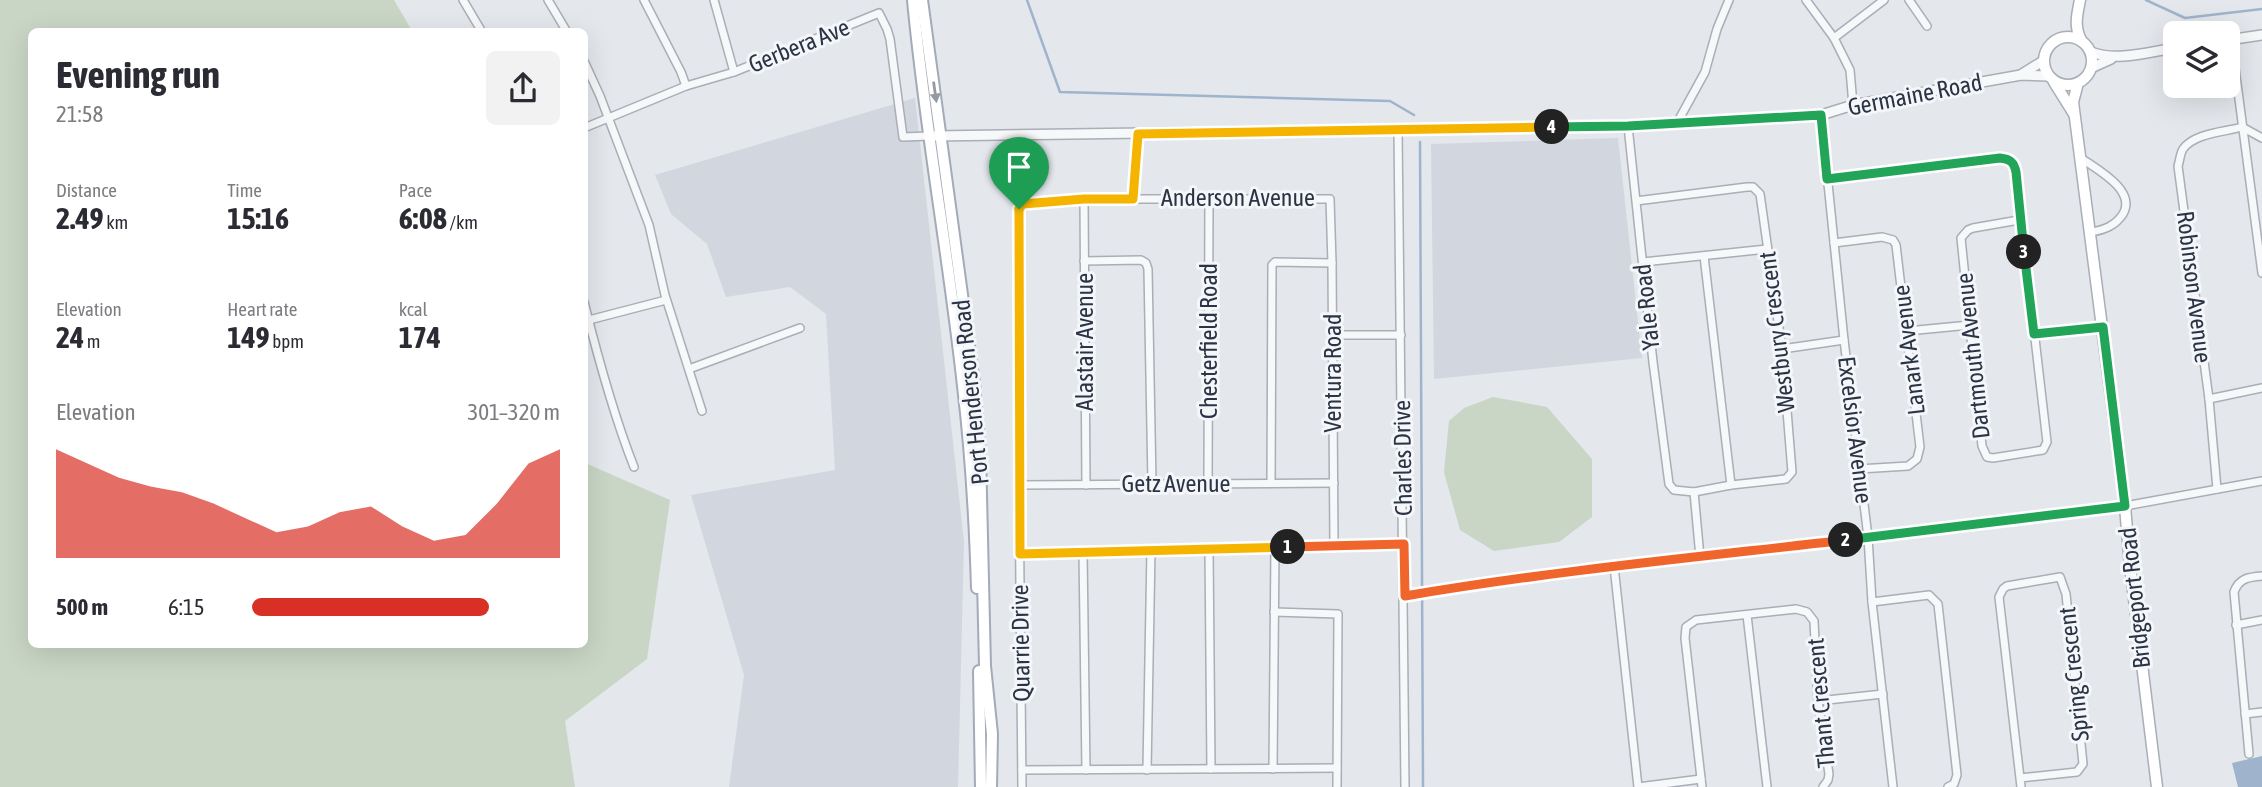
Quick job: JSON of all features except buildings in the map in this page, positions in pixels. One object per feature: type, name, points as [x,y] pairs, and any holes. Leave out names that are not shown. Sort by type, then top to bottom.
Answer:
[{"type":"main road","name":"Port Henderson Road","points":[[913,0],[945,181],[974,383],[980,453],[985,666],[992,734],[991,787]]},
{"type":"main road","name":"Port Henderson Road","points":[[922,0],[970,446],[976,543],[981,787]]},
{"type":"main road","points":[[2080,0],[2076,17],[2077,32],[2091,52],[2091,68],[2078,83],[2062,84],[2051,78],[2043,61],[2047,48],[2056,39],[2063,37],[2081,40]]},
{"type":"main road","points":[[2063,37],[2076,17]]},
{"type":"main road","name":"Bridgeport Road","points":[[2051,78],[2076,117]]},
{"type":"main road","name":"Bridgeport Road","points":[[2078,83],[2073,102],[2125,506],[2157,787]]},
{"type":"street","points":[[463,0],[480,28]]},
{"type":"street","points":[[548,0],[566,28]]},
{"type":"street","points":[[643,0],[686,86]]},
{"type":"street","name":"Gerbera Ave","points":[[714,0],[734,72]]},
{"type":"street","points":[[1677,123],[1705,72],[1717,29],[1729,0]]},
{"type":"street","points":[[1805,0],[1834,38],[1850,70],[1853,105]]},
{"type":"street","points":[[1834,38],[1884,0]]},
{"type":"street","points":[[1909,0],[1927,26]]},
{"type":"street","name":"Gerbera Ave","points":[[588,126],[686,86],[734,72],[879,13],[890,39],[903,138],[935,136]]},
{"type":"street","points":[[2240,38],[2262,35]]},
{"type":"street","points":[[2091,52],[2105,57],[2116,57],[2163,50]]},
{"type":"street","points":[[2091,68],[2116,57]]},
{"type":"street","name":"Germaine Road","points":[[2021,75],[2043,61]]},
{"type":"street","points":[[588,70],[649,225],[666,300],[702,411]]},
{"type":"street","name":"Germaine Road","points":[[935,136],[1628,126],[1821,115],[1853,105],[2021,75],[2051,78]]},
{"type":"street","points":[[2238,98],[2260,235],[2262,273]]},
{"type":"street","name":"Excelsior Avenue","points":[[1821,115],[1893,787]]},
{"type":"street","name":"Yale Road","points":[[1628,126],[1671,487]]},
{"type":"street","points":[[2242,127],[2262,138]]},
{"type":"street","name":"Robinson Avenue","points":[[2217,489],[2209,399],[2178,166],[2182,151],[2188,144],[2198,138],[2242,127]]},
{"type":"street","name":"Charles Drive","points":[[1398,130],[1405,787]]},
{"type":"street","points":[[1133,199],[1138,134]]},
{"type":"street","name":"Dartmouth Avenue","points":[[1827,179],[2000,158],[2011,161],[2016,172],[2047,446],[2040,451],[1993,458],[1987,457],[1982,446],[1963,234],[1973,228],[2020,220]]},
{"type":"street","points":[[2081,158],[2116,185],[2126,200],[2125,208],[2116,221],[2109,227],[2091,232]]},
{"type":"street","name":"Westbury Crescent","points":[[1636,201],[1753,187],[1760,194],[1782,349],[1792,472],[1786,479],[1694,492],[1678,491],[1671,487]]},
{"type":"street","name":"Chesterfield Road","points":[[1208,484],[1209,198]]},
{"type":"street","name":"Anderson Avenue","points":[[1020,206],[1084,199],[1330,199]]},
{"type":"street","name":"Alastair Avenue","points":[[1084,199],[1086,485]]},
{"type":"street","name":"Ventura Road","points":[[1330,199],[1334,546]]},
{"type":"street","name":"Quarrie Drive","points":[[1020,206],[1022,787]]},
{"type":"street","name":"Lanark Avenue","points":[[1834,243],[1882,237],[1893,240],[1897,251],[1907,331],[1920,454],[1908,466],[1859,470]]},
{"type":"street","points":[[1643,262],[1767,249]]},
{"type":"street","points":[[1704,256],[1731,485]]},
{"type":"street","points":[[1084,261],[1146,263],[1152,484]]},
{"type":"street","points":[[1271,483],[1272,265],[1275,262],[1332,263]]},
{"type":"street","points":[[589,320],[666,300]]},
{"type":"street","points":[[588,316],[619,427],[634,467]]},
{"type":"street","points":[[1907,331],[1970,325]]},
{"type":"street","points":[[2034,334],[2103,327]]},
{"type":"street","points":[[690,369],[800,328]]},
{"type":"street","points":[[1333,335],[1401,335]]},
{"type":"street","points":[[1782,349],[1844,340]]},
{"type":"street","points":[[2209,399],[2262,388]]},
{"type":"street","points":[[1405,596],[1614,566],[2125,506],[2262,481]]},
{"type":"street","name":"Getz Avenue","points":[[1019,485],[1334,482]]},
{"type":"street","points":[[1694,492],[1700,557]]},
{"type":"street","points":[[1020,554],[1404,544]]},
{"type":"street","points":[[1273,769],[1275,548]]},
{"type":"street","points":[[1209,549],[1211,769]]},
{"type":"street","points":[[1147,770],[1151,550]]},
{"type":"street","points":[[1083,552],[1086,770]]},
{"type":"street","points":[[1614,566],[1638,787],[1701,783]]},
{"type":"street","points":[[2249,754],[2234,592],[2244,579],[2262,576]]},
{"type":"street","name":"Spring Crescent","points":[[2060,578],[2066,594],[2083,759],[2081,769],[2077,772],[2020,778],[1999,597],[2007,586],[2060,578]]},
{"type":"street","points":[[1872,602],[1929,595],[1938,604],[1957,775],[1954,784],[1948,787]]},
{"type":"street","name":"Thant Crescent","points":[[1701,783],[1686,627],[1696,620],[1796,609],[1807,612],[1814,621],[1818,701],[1829,774],[1823,787]]},
{"type":"street","points":[[1274,612],[1338,614],[1336,787]]},
{"type":"street","points":[[1747,615],[1767,787]]},
{"type":"street","points":[[2236,625],[2262,620]]},
{"type":"street","points":[[1818,701],[1882,694]]},
{"type":"street","points":[[2245,714],[2262,712]]},
{"type":"street","points":[[1022,770],[1337,768]]},
{"type":"street","points":[[2020,778],[2021,787]]},
{"type":"shaded area","points":[[915,98],[964,542],[958,787],[729,787],[744,675],[691,495],[835,470],[826,314],[790,287],[726,297],[707,244],[671,214],[655,175]]},
{"type":"shaded area","points":[[1618,138],[1642,358],[1434,379],[1431,144]]},
{"type":"green space","points":[[0,0],[394,0],[410,28],[28,28],[28,648],[588,648],[588,464],[670,500],[647,659],[565,721],[575,787],[0,787]]},
{"type":"green space","points":[[1493,397],[1547,407],[1592,459],[1592,517],[1559,542],[1494,551],[1460,530],[1444,472],[1449,421],[1464,408]]},
{"type":"water","points":[[2262,756],[2262,787],[2238,787],[2232,763]]},
{"type":"waterway","points":[[1027,0],[1060,92],[1390,101],[1414,115]]},
{"type":"waterway","points":[[2146,0],[2185,18],[2262,9]]},
{"type":"waterway","points":[[1420,142],[1423,787]]},
{"type":"route","points":[[1821,115],[1827,179],[2006,158],[2015,166],[2016,172],[2034,334],[2103,327],[2125,506],[1614,566],[1405,596],[1404,544],[1020,554],[1019,209],[1023,204],[1084,199],[1133,199],[1138,134],[1628,126],[1821,115]]}]
